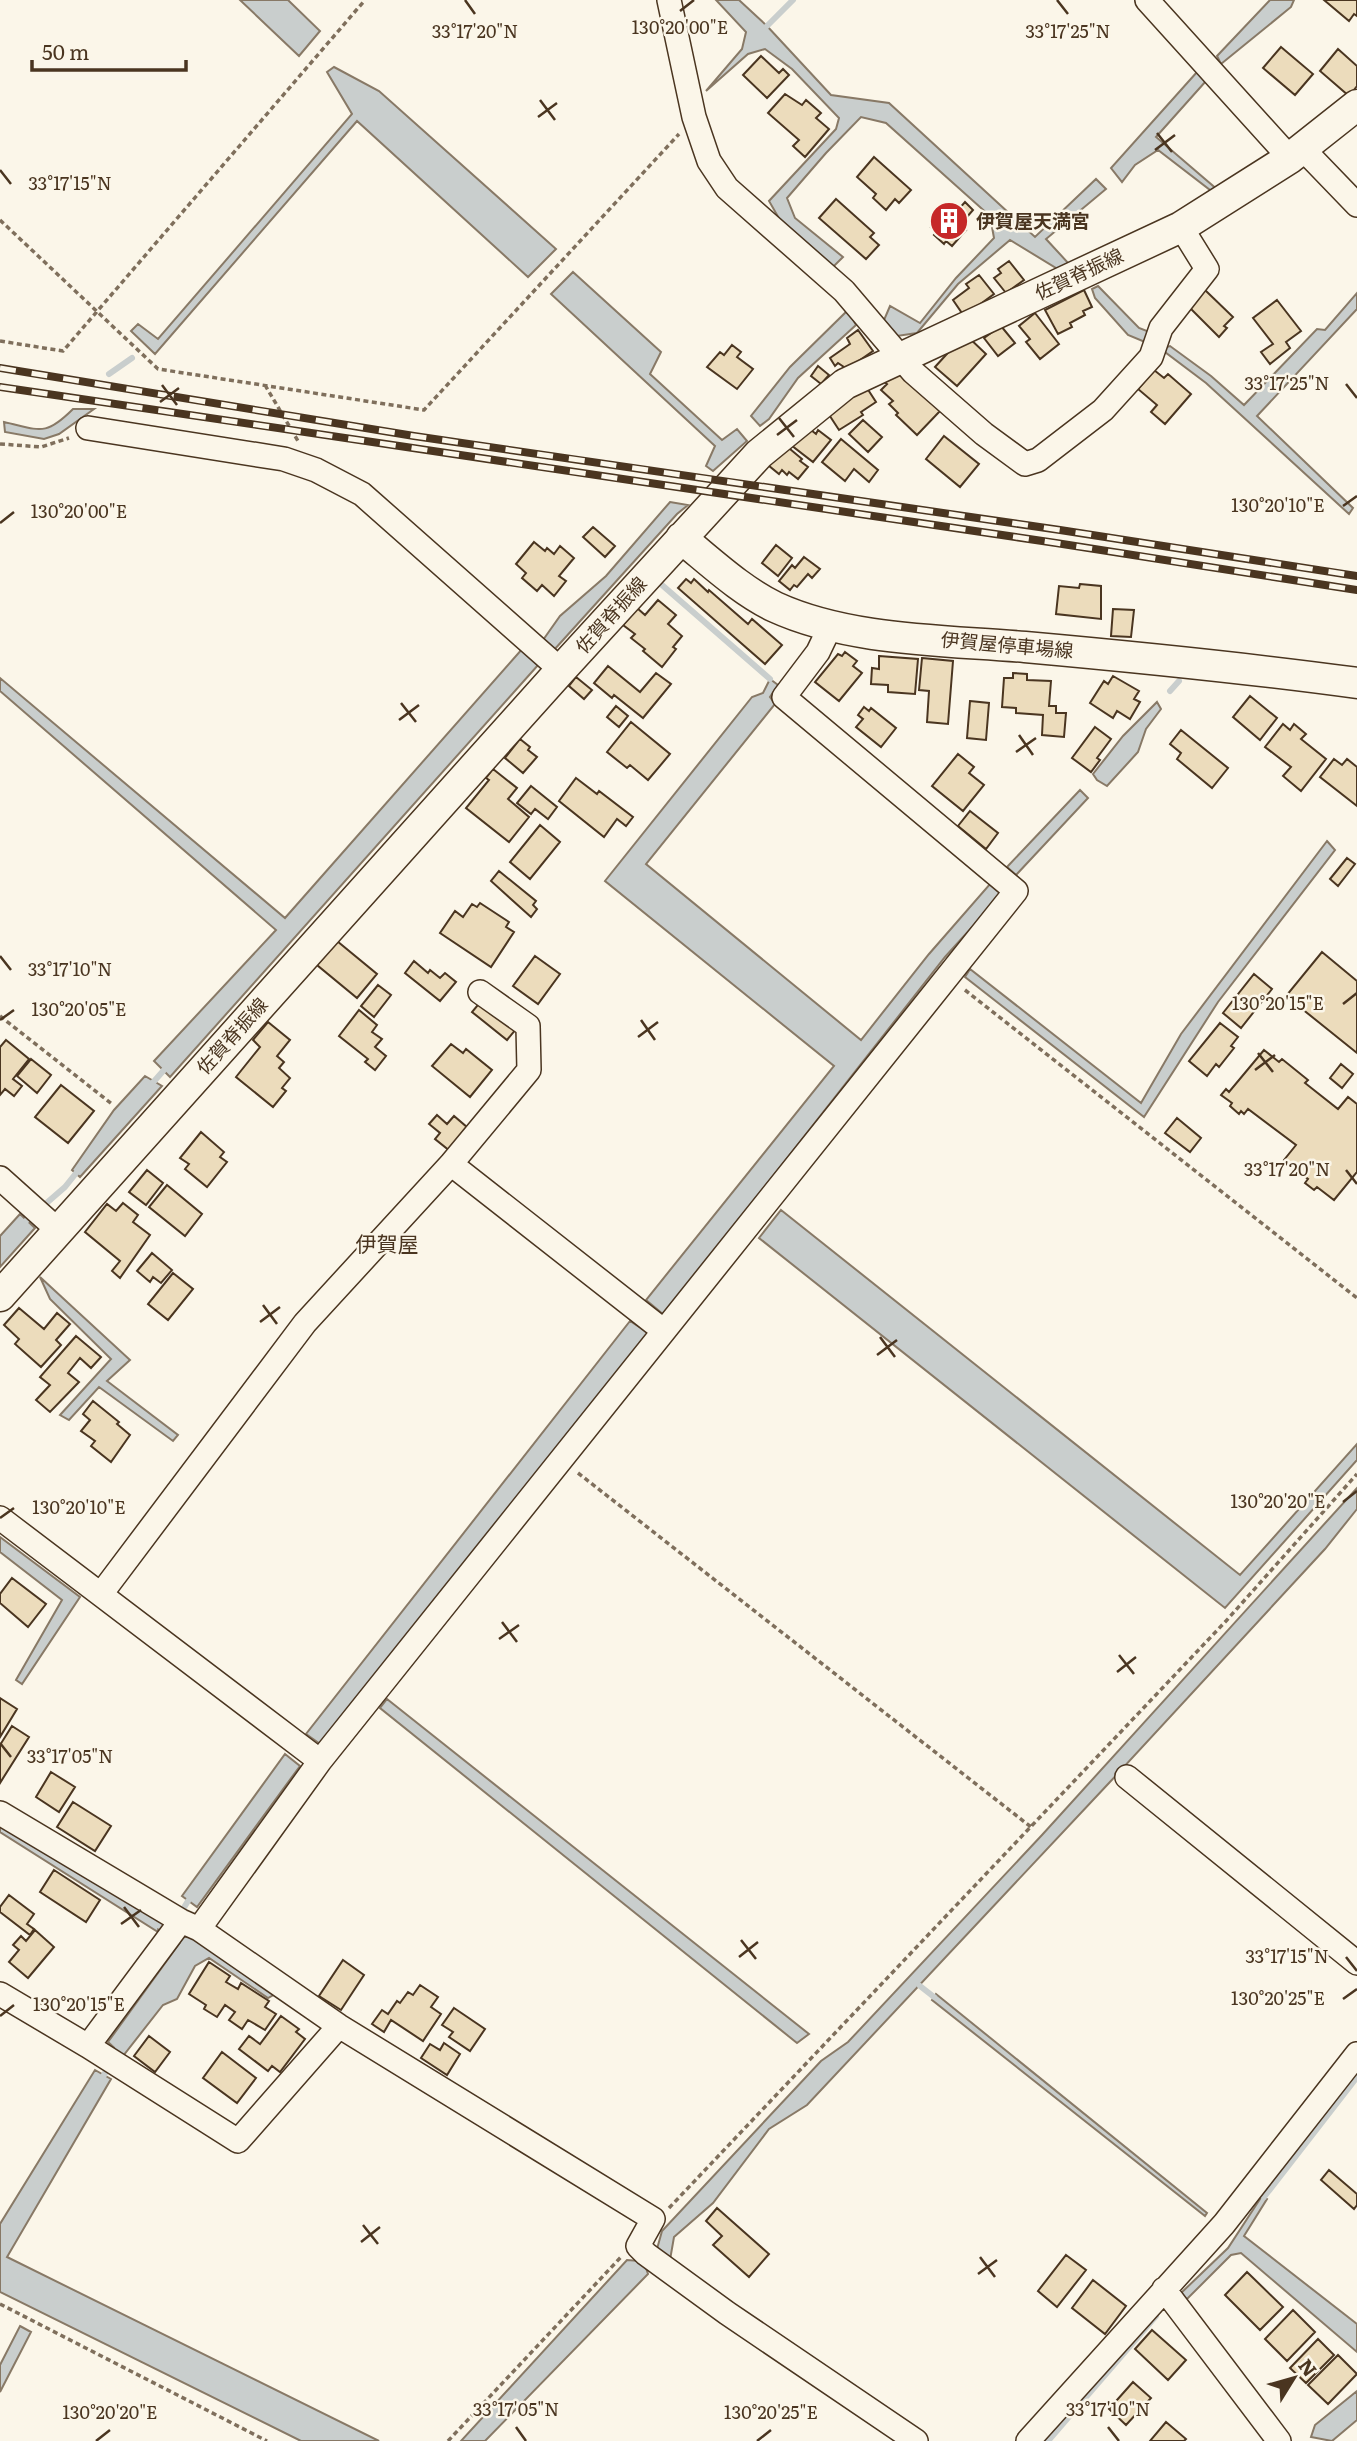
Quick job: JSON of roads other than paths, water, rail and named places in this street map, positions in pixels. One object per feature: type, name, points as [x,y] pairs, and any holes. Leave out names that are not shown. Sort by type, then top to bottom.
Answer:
[{"type":"main road","name":"佐賀脊振線","points":[[0,1296],[54,1226],[681,538],[759,454],[793,424],[845,383],[1181,228],[1296,154],[1357,105]]},
{"type":"main road","name":"伊賀屋停車場線","points":[[681,538],[748,590],[775,606],[830,626],[869,633],[1057,650],[1357,683]]},
{"type":"street","points":[[669,0],[694,117],[709,161],[727,188],[844,291],[913,372],[984,434],[1025,464],[1038,460],[1102,410],[1151,357],[1161,328],[1207,269],[1181,228]]},
{"type":"street","points":[[1147,0],[1209,69],[1296,154],[1357,205]]},
{"type":"street","points":[[88,428],[284,459],[316,470],[362,494],[561,670]]},
{"type":"street","points":[[94,2050],[166,1940],[190,1925],[309,1753],[371,1696],[1016,891],[785,697],[818,652],[830,626]]},
{"type":"street","points":[[101,1594],[305,1323],[451,1164],[529,1070],[528,1027],[480,992]]},
{"type":"street","points":[[451,1164],[664,1331]]},
{"type":"street","points":[[0,1178],[54,1226]]},
{"type":"street","points":[[0,1518],[309,1753]]},
{"type":"street","points":[[1127,1777],[1357,1963]]},
{"type":"street","points":[[0,1814],[190,1925],[339,2026],[653,2219],[647,2254],[916,2441]]},
{"type":"street","points":[[0,1994],[238,2141],[339,2026]]},
{"type":"street","points":[[1028,2441],[1224,2224],[1357,2054]]},
{"type":"street","points":[[1164,2289],[1279,2441]]},
{"type":"waterway","points":[[767,26],[793,0]]},
{"type":"waterway","points":[[109,374],[132,358]]},
{"type":"waterway","points":[[662,585],[770,679]]},
{"type":"waterway","points":[[1170,691],[1179,681]]},
{"type":"waterway","points":[[149,1087],[164,1070]]},
{"type":"waterway","points":[[27,1220],[65,1187],[81,1167]]},
{"type":"waterway","points":[[180,1914],[188,1901]]},
{"type":"waterway","points":[[158,1925],[182,1940]]},
{"type":"waterway","points":[[920,1986],[934,1997]]},
{"type":"waterway","points":[[104,2075],[117,2050]]},
{"type":"waterway","points":[[1264,2197],[1357,2077]]},
{"type":"waterway","points":[[1048,2441],[1156,2316]]},
{"type":"railway","points":[[0,368],[414,436],[1357,576]]},
{"type":"railway","points":[[0,387],[1357,590]]},
{"type":"place","name":"伊賀屋天満宮","points":[[949,221]]},
{"type":"district","name":"伊賀屋","points":[[387,1245]]}]
